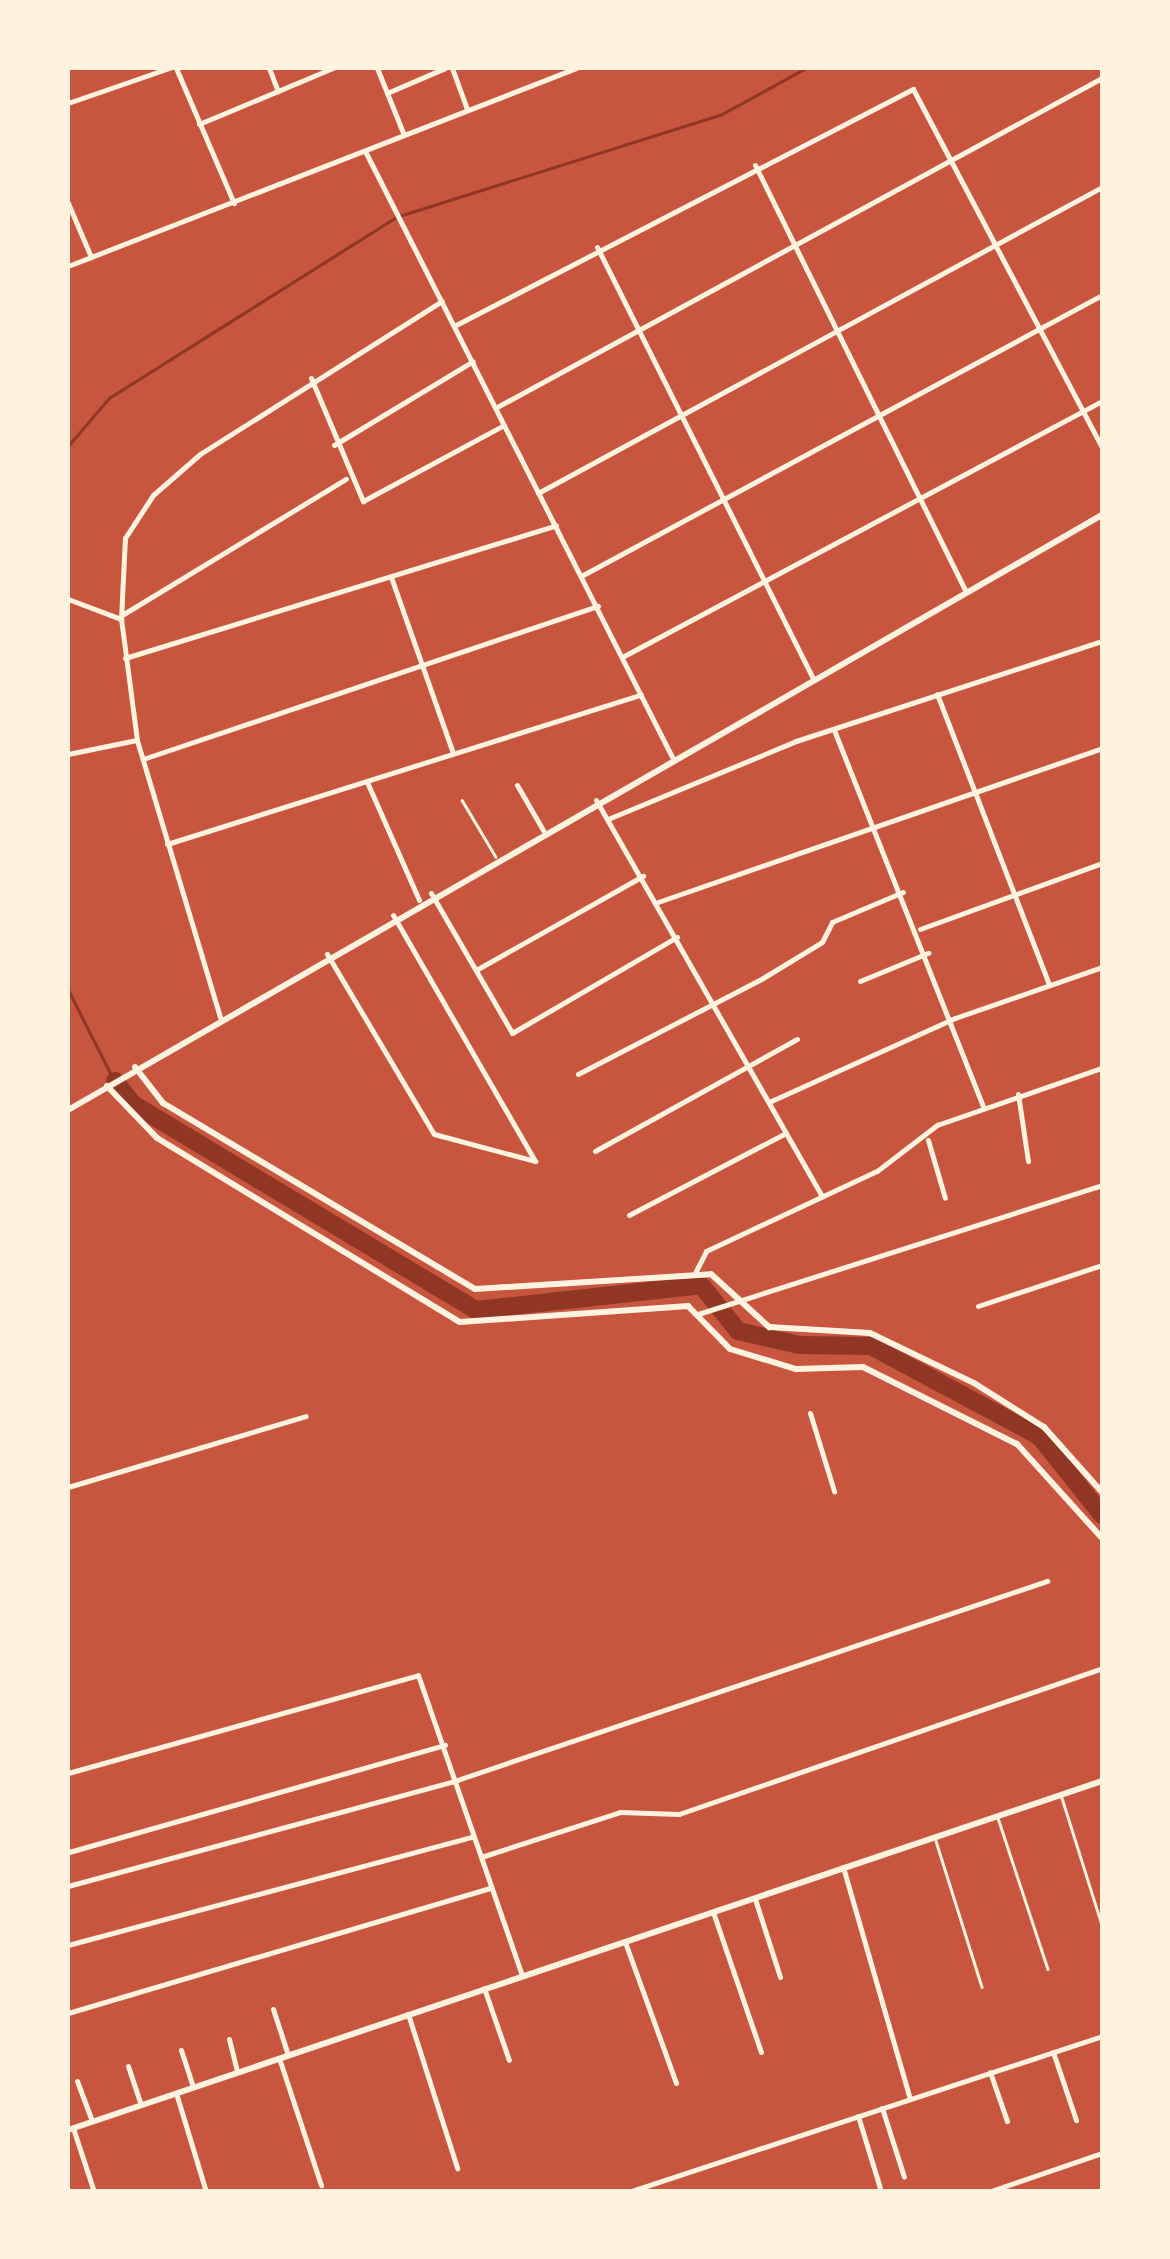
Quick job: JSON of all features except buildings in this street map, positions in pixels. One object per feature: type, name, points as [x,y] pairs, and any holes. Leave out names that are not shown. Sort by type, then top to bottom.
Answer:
[{"type":"street","points":[[68,103],[172,68],[234,204]]},
{"type":"street","points":[[268,68],[278,90]]},
{"type":"street","points":[[199,124],[333,68]]},
{"type":"street","points":[[377,68],[404,135]]},
{"type":"street","points":[[387,93],[449,68],[467,109]]},
{"type":"street","points":[[68,266],[576,68]]},
{"type":"street","points":[[497,407],[1102,78]]},
{"type":"street","points":[[454,326],[597,246],[914,89],[1102,448]]},
{"type":"street","points":[[366,151],[537,493],[584,575],[672,757]]},
{"type":"street","points":[[755,165],[965,590]]},
{"type":"street","points":[[537,493],[1102,187]]},
{"type":"street","points":[[68,203],[91,257]]},
{"type":"street","points":[[597,246],[812,677]]},
{"type":"street","points":[[584,575],[1102,296]]},
{"type":"street","points":[[220,1017],[137,740],[125,658],[122,550],[136,514],[200,454],[311,378],[442,301]]},
{"type":"street","points":[[334,445],[473,362]]},
{"type":"street","points":[[311,378],[357,498],[371,501],[504,425]]},
{"type":"street","points":[[624,657],[1102,402]]},
{"type":"street","points":[[68,600],[122,617],[347,478]]},
{"type":"street","points":[[68,1110],[126,1071],[431,893],[1102,514]]},
{"type":"street","points":[[125,658],[556,525]]},
{"type":"street","points":[[391,578],[453,753]]},
{"type":"street","points":[[142,759],[598,606]]},
{"type":"street","points":[[608,818],[834,730],[1102,641]]},
{"type":"street","points":[[937,694],[1019,895],[1049,984]]},
{"type":"street","points":[[167,844],[642,695]]},
{"type":"street","points":[[834,730],[920,929],[955,1018],[983,1106]]},
{"type":"street","points":[[68,754],[137,740]]},
{"type":"street","points":[[658,902],[1102,748]]},
{"type":"street","points":[[367,782],[419,900]]},
{"type":"street","points":[[517,785],[543,830]]},
{"type":"street","points":[[596,800],[658,902],[821,1195]]},
{"type":"street","points":[[920,929],[1102,862]]},
{"type":"street","points":[[476,970],[643,876]]},
{"type":"street","points":[[578,1074],[714,1007],[822,942],[832,922],[902,892]]},
{"type":"street","points":[[431,893],[512,1033],[677,937]]},
{"type":"street","points":[[327,954],[434,1134],[508,1159],[537,1157],[393,915]]},
{"type":"street","points":[[860,981],[928,953]]},
{"type":"street","points":[[769,1102],[955,1018],[1102,966]]},
{"type":"street","points":[[595,1151],[797,1039]]},
{"type":"street","points":[[136,1067],[163,1103],[475,1289],[696,1271],[784,1331],[895,1340],[1044,1427],[1102,1492]]},
{"type":"street","points":[[696,1271],[706,1251],[928,1140],[937,1124],[1102,1068]]},
{"type":"street","points":[[107,1085],[158,1138],[460,1322],[688,1306],[730,1349],[796,1369],[863,1367],[1017,1444],[1102,1538]]},
{"type":"street","points":[[1018,1094],[1028,1161]]},
{"type":"street","points":[[629,1215],[786,1133]]},
{"type":"street","points":[[928,1140],[945,1198]]},
{"type":"street","points":[[698,1314],[1102,1185]]},
{"type":"street","points":[[978,1306],[1102,1265]]},
{"type":"street","points":[[810,1413],[834,1491]]},
{"type":"street","points":[[68,1487],[306,1416]]},
{"type":"street","points":[[68,1886],[458,1780],[1047,1582]]},
{"type":"street","points":[[481,1857],[620,1812],[679,1814],[1102,1668]]},
{"type":"street","points":[[68,1773],[416,1675],[446,1745],[522,1976]]},
{"type":"street","points":[[69,1852],[446,1745]]},
{"type":"street","points":[[94,2192],[70,2129],[1102,1781]]},
{"type":"street","points":[[68,1945],[474,1836]]},
{"type":"street","points":[[843,1868],[910,2099]]},
{"type":"street","points":[[68,2013],[491,1888]]},
{"type":"street","points":[[755,1897],[780,1977]]},
{"type":"street","points":[[714,1912],[761,2052]]},
{"type":"street","points":[[625,1942],[676,2083]]},
{"type":"street","points":[[484,1988],[509,2060]]},
{"type":"street","points":[[272,2010],[288,2055]]},
{"type":"street","points":[[408,2014],[457,2168]]},
{"type":"street","points":[[628,2192],[1102,2036]]},
{"type":"street","points":[[229,2039],[237,2072]]},
{"type":"street","points":[[181,2050],[192,2087]]},
{"type":"street","points":[[1053,2052],[1076,2120]]},
{"type":"street","points":[[279,2058],[322,2185]]},
{"type":"street","points":[[128,2066],[141,2104]]},
{"type":"street","points":[[990,2072],[1008,2121]]},
{"type":"street","points":[[77,2081],[92,2121]]},
{"type":"street","points":[[176,2093],[206,2192]]},
{"type":"street","points":[[882,2108],[904,2177]]},
{"type":"street","points":[[858,2116],[880,2188]]},
{"type":"street","points":[[988,2192],[1102,2153]]},
{"type":"lane","points":[[462,800],[496,856]]},
{"type":"lane","points":[[1061,1795],[1102,1925]]},
{"type":"lane","points":[[998,1817],[1048,1969]]},
{"type":"lane","points":[[934,1837],[982,1988]]},
{"type":"waterway","points":[[68,446],[109,398],[396,217],[722,114],[806,68]]},
{"type":"waterway","points":[[68,989],[114,1080]]},
{"type":"waterway","points":[[115,1081],[133,1104],[476,1310],[701,1285],[738,1331],[799,1345],[871,1346],[1039,1436],[1102,1515]]}]
